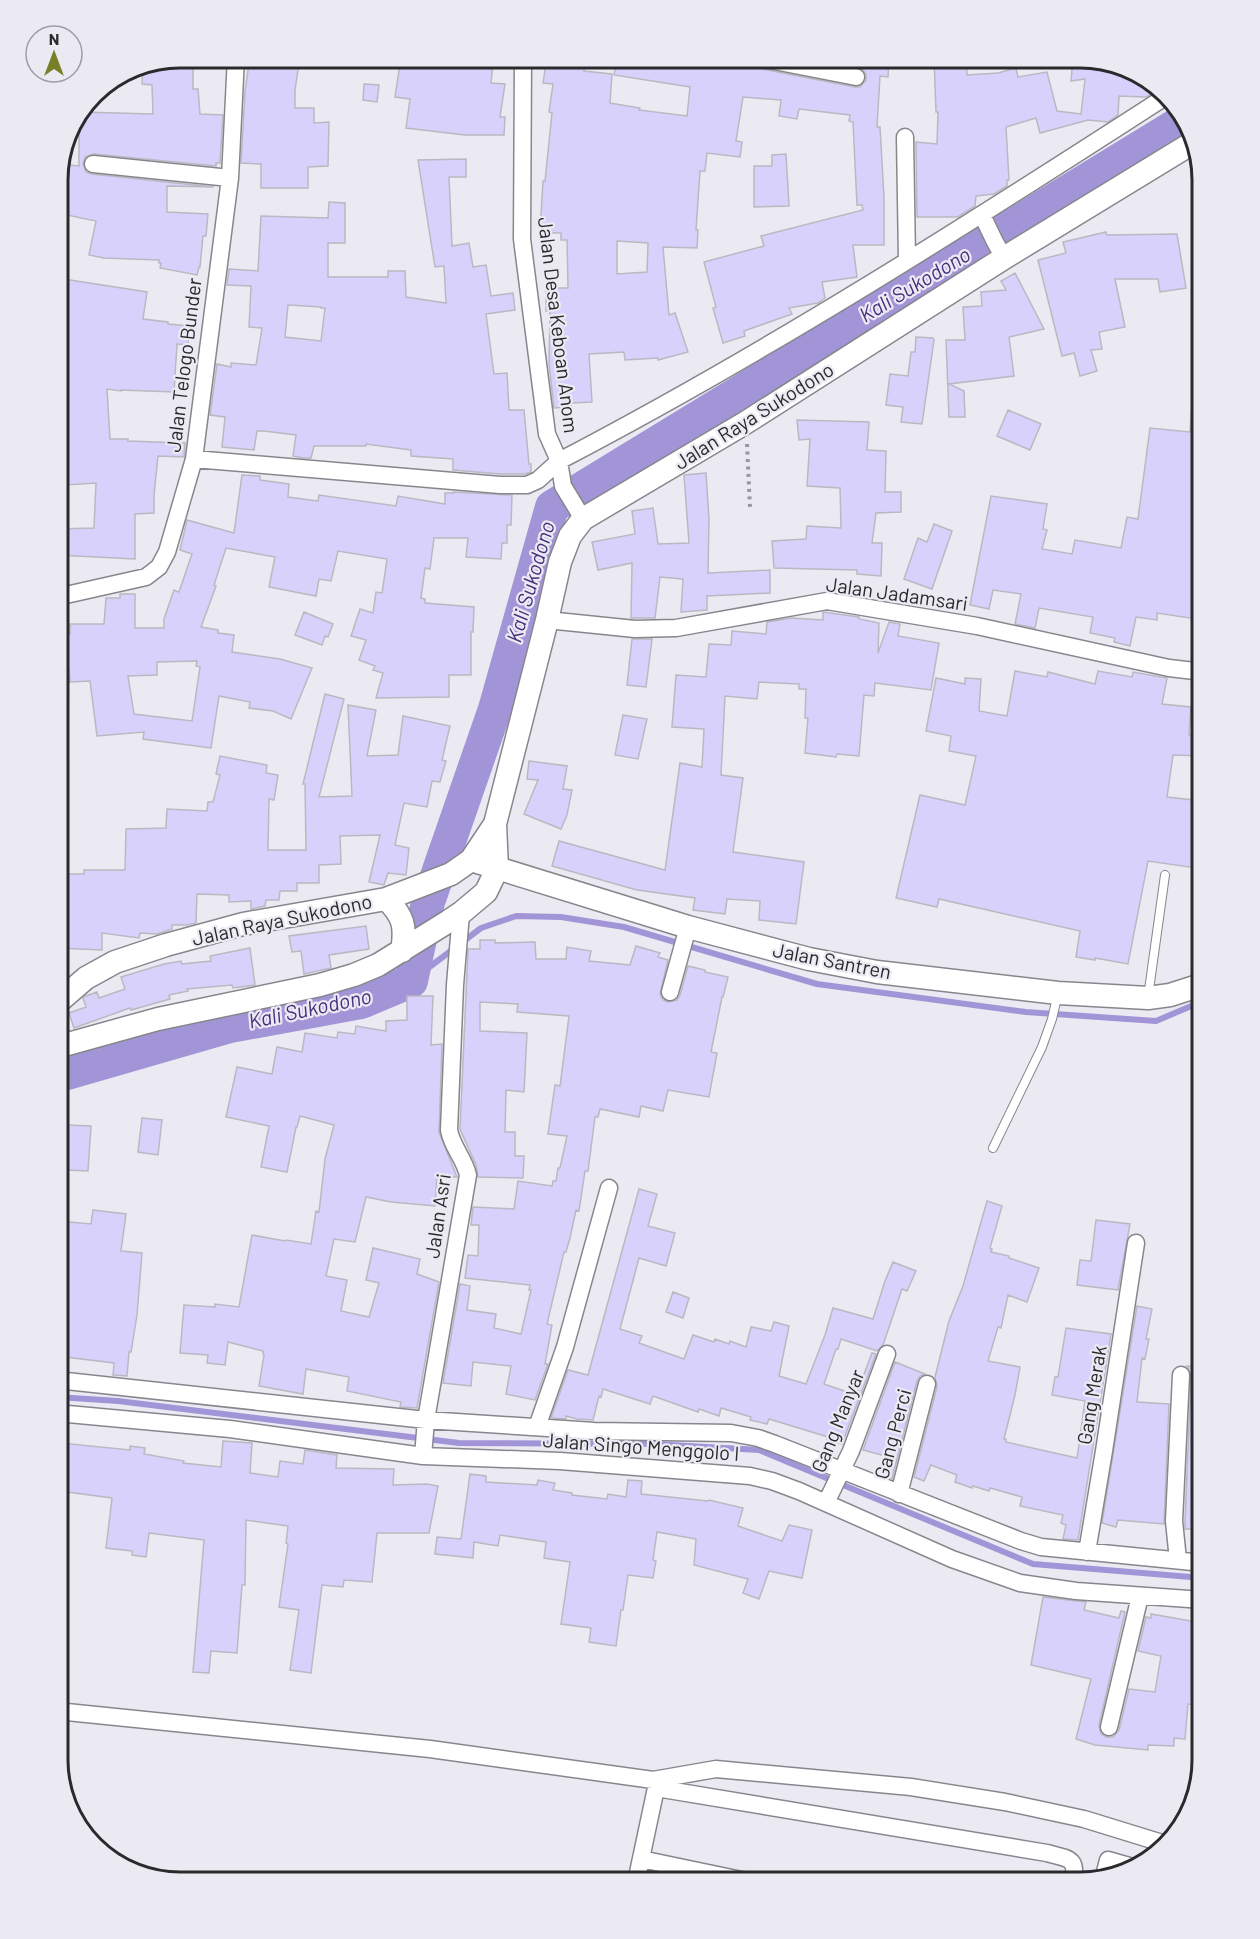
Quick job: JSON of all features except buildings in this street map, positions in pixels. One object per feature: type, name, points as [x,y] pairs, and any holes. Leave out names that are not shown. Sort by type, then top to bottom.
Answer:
[{"type":"main road","name":"Jalan Raya Sukodono","points":[[497,869],[495,824],[560,562],[580,514],[745,423],[999,250],[1187,146]]},
{"type":"main road","name":"Jalan Raya Sukodono","points":[[68,994],[86,978],[115,962],[166,945],[243,924],[391,896],[450,874],[471,860],[495,824]]},
{"type":"main road","name":"Jalan Santren","points":[[471,860],[685,939],[877,972],[1057,997],[1148,998],[1170,995],[1192,988]]},
{"type":"main road","points":[[68,1042],[158,1019],[320,985],[354,975],[378,965],[408,946],[457,930],[486,892],[497,869]]},
{"type":"main road","points":[[391,896],[402,921],[408,946]]},
{"type":"street","name":"Jalan Telogo Bunder","points":[[68,595],[146,577],[159,567],[167,552],[194,459],[230,178],[235,68]]},
{"type":"street","name":"Jalan Desa Keboan Anom","points":[[523,68],[522,239],[547,434],[559,461],[563,486],[580,514]]},
{"type":"street","points":[[810,68],[856,77]]},
{"type":"street","points":[[194,459],[527,486],[538,480],[559,461],[765,347],[907,260],[985,220],[1160,101]]},
{"type":"street","points":[[905,136],[907,260]]},
{"type":"street","points":[[93,164],[230,178]]},
{"type":"street","points":[[985,220],[999,250]]},
{"type":"street","name":"Jalan Jadamsari","points":[[547,620],[635,629],[676,628],[827,601],[977,626],[1169,668],[1192,671]]},
{"type":"street","name":"Jalan Asri","points":[[423,1453],[468,1175],[465,1162],[451,1141],[449,1131],[457,930]]},
{"type":"street","points":[[670,992],[685,939]]},
{"type":"street","points":[[537,1427],[565,1347],[609,1188]]},
{"type":"street","name":"Gang Merak","points":[[1087,1552],[1136,1243]]},
{"type":"street","name":"Gang Manyar","points":[[828,1500],[851,1451],[887,1354]]},
{"type":"street","points":[[1178,1560],[1174,1521],[1181,1375]]},
{"type":"street","points":[[68,1381],[426,1424],[594,1431],[731,1433],[758,1438],[841,1474],[1021,1541],[1087,1552],[1192,1562]]},
{"type":"street","name":"Gang Perci","points":[[899,1494],[927,1384]]},
{"type":"street","name":"Jalan Singo Menggolo I","points":[[68,1414],[230,1429],[423,1453],[750,1476],[828,1500],[952,1559],[1020,1583],[1076,1591],[1192,1599]]},
{"type":"street","points":[[1109,1727],[1140,1596]]},
{"type":"street","points":[[68,1713],[430,1749],[652,1780],[716,1769],[910,1787],[1005,1802],[1084,1819],[1157,1841]]},
{"type":"street","points":[[638,1872],[656,1788],[1047,1853],[1069,1859],[1075,1864],[1076,1872]]},
{"type":"street","points":[[641,1859],[701,1872]]},
{"type":"street","points":[[1106,1868],[1108,1860],[1121,1864]]},
{"type":"lane","points":[[1148,998],[1165,874]]},
{"type":"lane","points":[[993,1148],[1042,1047],[1057,997]]},
{"type":"path","points":[[746,442],[750,508]]},
{"type":"waterway","name":"Kali Sukodono","points":[[68,1073],[230,1026],[361,1002],[411,981],[428,902],[495,709],[552,507],[1178,124]]},
{"type":"waterway","points":[[411,981],[481,928],[516,916],[561,917],[624,927],[817,984],[1026,1012],[1156,1021],[1192,1006]]},
{"type":"waterway","points":[[68,1398],[118,1401],[459,1443],[654,1444],[759,1450],[1033,1564],[1192,1577]]}]
